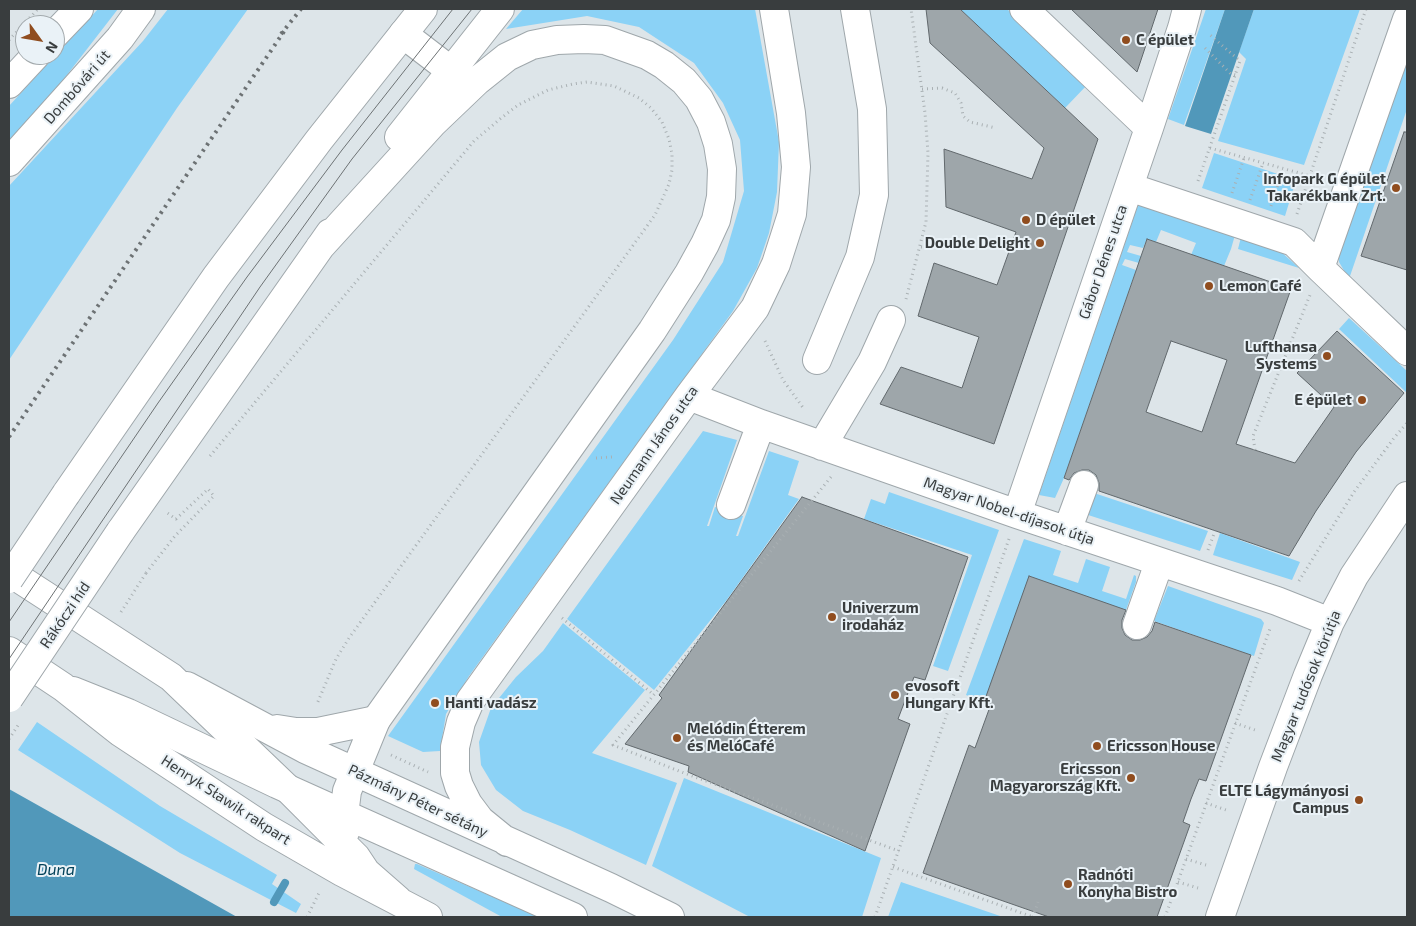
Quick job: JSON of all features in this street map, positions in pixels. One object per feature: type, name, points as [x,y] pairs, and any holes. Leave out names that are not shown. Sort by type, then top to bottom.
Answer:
[{"type":"main road","points":[[65,23],[78,9]]},
{"type":"main road","name":"Dombóvári út","points":[[9,162],[120,38],[141,9]]},
{"type":"main road","points":[[9,579],[216,278],[319,140],[404,21],[423,9]]},
{"type":"main road","points":[[320,247],[395,142],[500,9]]},
{"type":"main road","name":"Neumann János utca","points":[[507,842],[480,820],[468,804],[454,773],[455,747],[461,722],[470,701],[688,396],[754,308],[776,264],[792,214],[796,167],[791,113],[774,9]]},
{"type":"main road","points":[[817,360],[860,257],[874,195],[872,109],[855,9]]},
{"type":"main road","points":[[1024,9],[1149,128]]},
{"type":"main road","name":"Gábor Dénes utca","points":[[1013,526],[1149,128],[1187,9]]},
{"type":"main road","points":[[1320,268],[1407,19]]},
{"type":"main road","points":[[404,21],[450,70]]},
{"type":"main road","points":[[320,247],[433,124],[476,81],[506,57],[532,45],[557,40],[605,40],[647,55],[664,65],[684,81],[703,106],[711,122],[718,144],[722,169],[716,220],[689,273],[652,331],[561,459],[363,729],[354,772],[347,791],[344,815],[346,835],[356,857]]},
{"type":"main road","points":[[9,84],[27,65]]},
{"type":"main road","points":[[1129,187],[1294,242],[1407,351]]},
{"type":"main road","name":"Rákóczi híd","points":[[9,698],[120,532],[320,247]]},
{"type":"main road","points":[[822,446],[872,362],[898,313]]},
{"type":"main road","name":"Magyar Nobel-díjasok útja","points":[[688,396],[822,446],[1013,526],[1067,531],[1330,622]]},
{"type":"main road","points":[[730,505],[761,424]]},
{"type":"main road","points":[[1067,531],[1084,485]]},
{"type":"main road","name":"Magyar tudósok körútja","points":[[1220,917],[1273,767],[1330,622],[1354,576],[1407,496]]},
{"type":"main road","points":[[1137,625],[1159,563]]},
{"type":"main road","name":"Pázmány Péter sétány","points":[[9,572],[171,677],[261,727],[354,772],[611,888],[670,917]]},
{"type":"main road","name":"Pázmány Péter sétány","points":[[9,651],[63,687],[128,713],[344,815],[573,917]]},
{"type":"main road","name":"Pázmány Péter sétány","points":[[171,677],[288,789]]},
{"type":"main road","name":"Henryk Sławik rakpart","points":[[63,687],[120,732],[264,827],[342,872],[428,917]]},
{"type":"main road","points":[[261,727],[309,732],[363,729]]},
{"type":"main road","name":"Henryk Sławik rakpart","points":[[288,789],[356,857],[366,872],[398,900]]},
{"type":"path","points":[[9,40],[38,9]]},
{"type":"path","points":[[898,313],[921,247],[926,222],[928,153],[922,89],[911,9]]},
{"type":"path","points":[[1288,240],[1366,9]]},
{"type":"path","points":[[1189,207],[1240,61],[1214,38]]},
{"type":"path","points":[[1210,52],[1234,75]]},
{"type":"path","points":[[206,461],[474,141],[500,119],[518,105],[548,90],[588,82],[614,86],[639,98],[652,108],[662,122],[669,139],[672,154],[670,184],[664,200],[336,659],[317,703],[329,715],[363,729],[381,750],[459,786]]},
{"type":"path","points":[[922,89],[942,88],[956,93],[961,103],[963,116],[970,122],[996,128]]},
{"type":"path","points":[[1210,148],[1310,176]]},
{"type":"path","points":[[1241,225],[1244,158]]},
{"type":"path","points":[[1241,225],[1263,163]]},
{"type":"path","points":[[1241,225],[1283,169]]},
{"type":"path","points":[[921,247],[934,248],[947,244],[964,249]]},
{"type":"path","points":[[1255,450],[1253,436],[1320,268]]},
{"type":"path","points":[[764,339],[783,380],[808,414]]},
{"type":"path","points":[[1165,917],[1273,619],[1285,605],[1354,492],[1407,423]]},
{"type":"path","points":[[561,459],[623,456],[641,464]]},
{"type":"path","points":[[831,477],[613,745],[684,773],[899,851]]},
{"type":"path","points":[[146,573],[175,536],[214,496],[208,489],[176,520],[166,512]]},
{"type":"path","points":[[161,519],[172,504]]},
{"type":"path","points":[[876,917],[1013,526]]},
{"type":"path","points":[[1207,553],[1215,531]]},
{"type":"path","points":[[119,614],[146,573],[169,543]]},
{"type":"path","points":[[562,618],[654,694]]},
{"type":"path","points":[[1235,723],[1255,730]]},
{"type":"path","points":[[1206,803],[1226,810]]},
{"type":"path","points":[[1186,858],[1206,865]]},
{"type":"path","points":[[893,868],[1033,917],[1038,902]]},
{"type":"path","points":[[1178,882],[1198,888]]},
{"type":"path","points":[[307,917],[319,894]]},
{"type":"shaded area","points":[[98,9],[118,9],[53,93],[9,142],[9,106],[47,65],[65,65],[65,45]]},
{"type":"shaded area","points":[[168,9],[248,9],[177,108],[9,360],[9,186],[143,41]]},
{"type":"shaded area","points":[[523,9],[755,9],[779,142],[777,192],[769,233],[757,268],[733,311],[469,676],[446,714],[440,751],[423,752],[388,736],[673,340],[723,262],[744,191],[740,140],[723,103],[694,63],[639,27],[587,16],[506,29]]},
{"type":"shaded area","points":[[960,9],[1007,9],[1088,84],[1065,108]]},
{"type":"shaded area","points":[[1206,9],[1225,9],[1184,125],[1168,119]]},
{"type":"shaded area","points":[[1254,9],[1360,9],[1304,165],[1218,141],[1246,59],[1239,52]]},
{"type":"shaded area","points":[[1407,55],[1407,109],[1349,279],[1339,262],[1339,253]]},
{"type":"shaded area","points":[[1214,153],[1296,180],[1285,216],[1202,188]]},
{"type":"shaded area","points":[[1139,202],[1235,235],[1231,249],[1224,266],[1191,255],[1196,243],[1161,230],[1156,242],[1147,239],[1143,248],[1130,245],[1127,252],[1141,256],[1139,263],[1125,259],[1122,265],[1136,270],[1064,478],[1055,498],[1039,495]]},
{"type":"shaded area","points":[[1241,237],[1278,249],[1299,268],[1238,249]]},
{"type":"shaded area","points":[[1349,318],[1407,371],[1407,393],[1339,329]]},
{"type":"shaded area","points":[[703,431],[737,440],[707,526],[709,526],[715,507],[743,516],[736,536],[738,536],[769,451],[799,461],[788,495],[799,499],[726,601],[654,690],[567,619]]},
{"type":"shaded area","points":[[889,492],[999,530],[948,671],[933,666],[972,555],[864,519],[871,499],[885,504]]},
{"type":"shaded area","points":[[1094,493],[1208,531],[1200,551],[1085,514]]},
{"type":"shaded area","points":[[1220,533],[1300,562],[1292,580],[1213,555]]},
{"type":"shaded area","points":[[1024,539],[1061,551],[1053,575],[1078,583],[1086,559],[1110,567],[1102,591],[1126,599],[1134,575],[1136,576],[1136,582],[1126,610],[984,702],[966,695]]},
{"type":"shaded area","points":[[1168,586],[1261,619],[1264,623],[1254,656],[1154,621]]},
{"type":"shaded area","points":[[563,623],[645,690],[592,753],[677,783],[646,865],[523,811],[496,790],[481,765],[479,742],[491,708],[516,677],[543,651]]},
{"type":"shaded area","points":[[37,722],[160,806],[277,875],[272,884],[301,904],[296,913],[180,853],[18,750]]},
{"type":"shaded area","points":[[684,778],[881,858],[862,917],[750,917],[652,866]]},
{"type":"shaded area","points":[[415,864],[539,917],[502,917],[414,869]]},
{"type":"shaded area","points":[[901,882],[1003,917],[888,917]]},
{"type":"water","points":[[1225,9],[1254,9],[1211,134],[1185,126]]},
{"type":"water","name":"Duna","points":[[9,789],[237,917],[9,917]]},
{"type":"building","name":"D épület","points":[[926,9],[960,9],[1098,139],[994,444],[880,404],[901,367],[962,388],[979,337],[918,316],[934,263],[997,285],[1016,232],[946,207],[944,149],[1032,179],[1044,148],[930,43]]},
{"type":"building","name":"C épület","points":[[1071,9],[1158,9],[1137,72]]},
{"type":"building","name":"Infopark G épület Takarékbank Zrt.","points":[[1404,132],[1407,132],[1407,270],[1361,256]]},
{"type":"building","name":"E épület","points":[[1147,239],[1291,289],[1236,444],[1295,463],[1334,407],[1297,373],[1337,331],[1404,393],[1356,452],[1316,511],[1289,556],[1099,491],[1096,475],[1089,470],[1074,473],[1069,480],[1064,478]],"holes":[[[1171,341],[1227,360],[1202,432],[1146,412]]]},
{"type":"building","name":"Univerzum irodaház","points":[[802,497],[968,557],[925,680],[914,677],[898,719],[910,724],[865,851],[688,772],[689,766],[625,744],[662,698],[659,695]]},
{"type":"building","name":"Ericsson House","points":[[1029,576],[1126,610],[1122,620],[1122,628],[1125,635],[1132,640],[1140,640],[1147,637],[1152,631],[1155,622],[1251,655],[1206,781],[1199,779],[1191,799],[1183,822],[1190,825],[1157,917],[1049,917],[923,873],[969,745],[975,748],[991,704],[984,702]]},
{"type":"waterway","points":[[274,902],[285,883]]},
{"type":"tram line","points":[[9,622],[158,403],[247,277],[342,150],[453,9]]},
{"type":"tram line","points":[[9,659],[260,287],[352,159],[472,9]]},
{"type":"railway","points":[[281,34],[301,9]]},
{"type":"railway","points":[[9,437],[285,30]]},
{"type":"place","name":"C épület","points":[[1126,40]]},
{"type":"place","name":"Infopark G épület Takarékbank Zrt.","points":[[1396,188]]},
{"type":"place","name":"D épület","points":[[1026,220]]},
{"type":"place","name":"Double Delight","points":[[1040,243]]},
{"type":"place","name":"Lemon Café","points":[[1209,286]]},
{"type":"place","name":"Lufthansa Systems","points":[[1327,356]]},
{"type":"place","name":"E épület","points":[[1362,400]]},
{"type":"place","name":"Univerzum irodaház","points":[[832,617]]},
{"type":"place","name":"evosoft Hungary Kft.","points":[[895,695]]},
{"type":"place","name":"Hanti vadász","points":[[435,703]]},
{"type":"place","name":"Melódin Étterem és MelóCafé","points":[[677,738]]},
{"type":"place","name":"Ericsson House","points":[[1097,746]]},
{"type":"place","name":"Ericsson Magyarország Kft.","points":[[1131,778]]},
{"type":"place","name":"ELTE Lágymányosi Campus","points":[[1359,800]]},
{"type":"place","name":"Radnóti Konyha Bistro","points":[[1068,884]]}]
